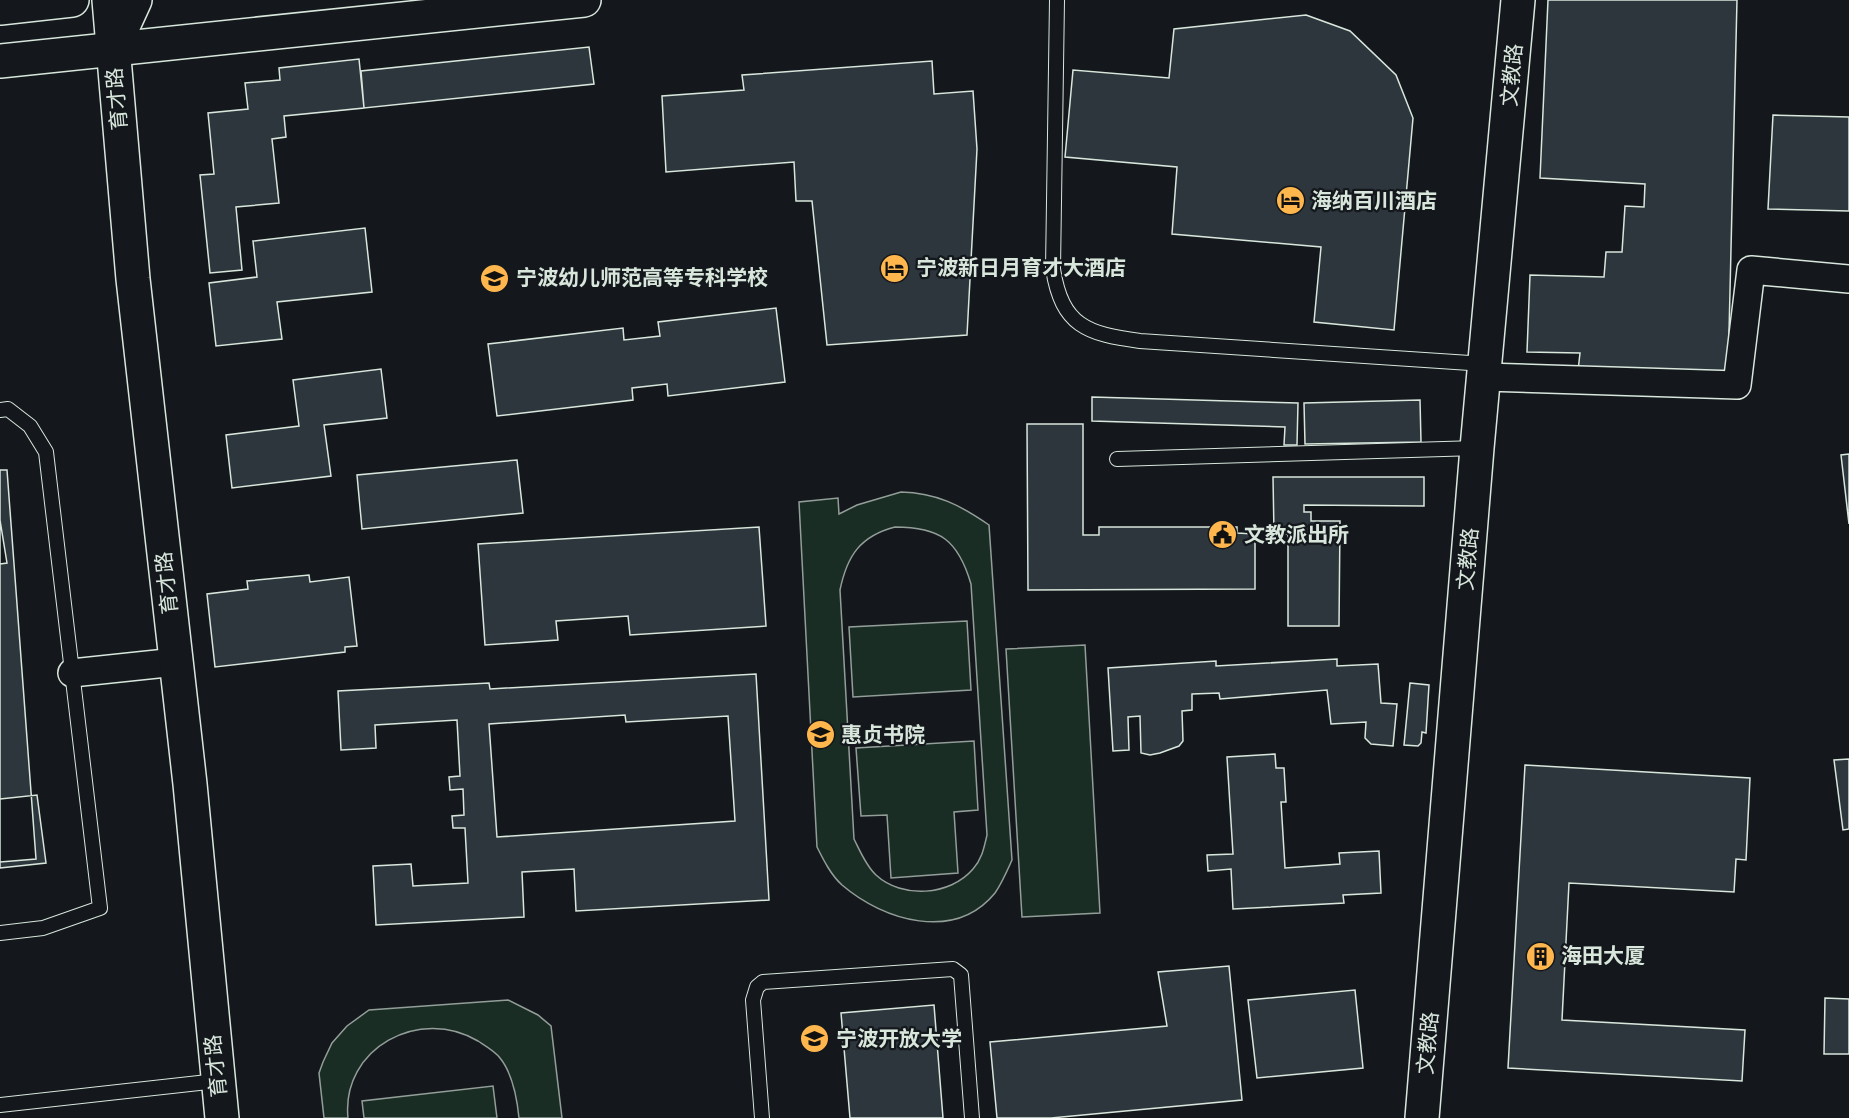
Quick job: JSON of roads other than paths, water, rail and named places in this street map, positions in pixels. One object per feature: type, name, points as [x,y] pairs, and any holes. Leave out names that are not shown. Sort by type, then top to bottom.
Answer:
[{"type":"main road","points":[[0,8],[72,0]]},
{"type":"main road","name":"育才路","points":[[109,0],[133,279],[190,784],[222,1118]]},
{"type":"main road","name":"育才路","points":[[113,48],[135,0]]},
{"type":"main road","points":[[0,61],[584,0]]},
{"type":"main road","name":"文教路","points":[[1422,1118],[1477,448],[1486,370],[1518,0]]},
{"type":"street","points":[[1486,370],[1737,385],[1751,270],[1849,279]]},
{"type":"street","points":[[72,673],[176,662]]},
{"type":"lane","points":[[1057,0],[1053,269],[1056,290],[1065,308],[1078,323],[1093,332],[1140,341],[1486,370]]},
{"type":"lane","points":[[0,410],[8,409],[30,426],[46,452],[100,908],[43,928],[0,933]]},
{"type":"lane","points":[[1117,459],[1477,448]]},
{"type":"lane","points":[[762,1118],[753,1000],[757,987],[763,982],[953,969],[961,975],[972,1118]]},
{"type":"lane","points":[[0,1105],[218,1081]]},
{"type":"place","name":"海纳百川酒店","points":[[1290,201]]},
{"type":"place","name":"宁波新日月育才大酒店","points":[[895,268]]},
{"type":"place","name":"宁波幼儿师范高等专科学校","points":[[495,278]]},
{"type":"place","name":"文教派出所","points":[[1223,535]]},
{"type":"place","name":"惠贞书院","points":[[820,735]]},
{"type":"place","name":"海田大厦","points":[[1540,956]]},
{"type":"place","name":"宁波开放大学","points":[[815,1039]]}]
